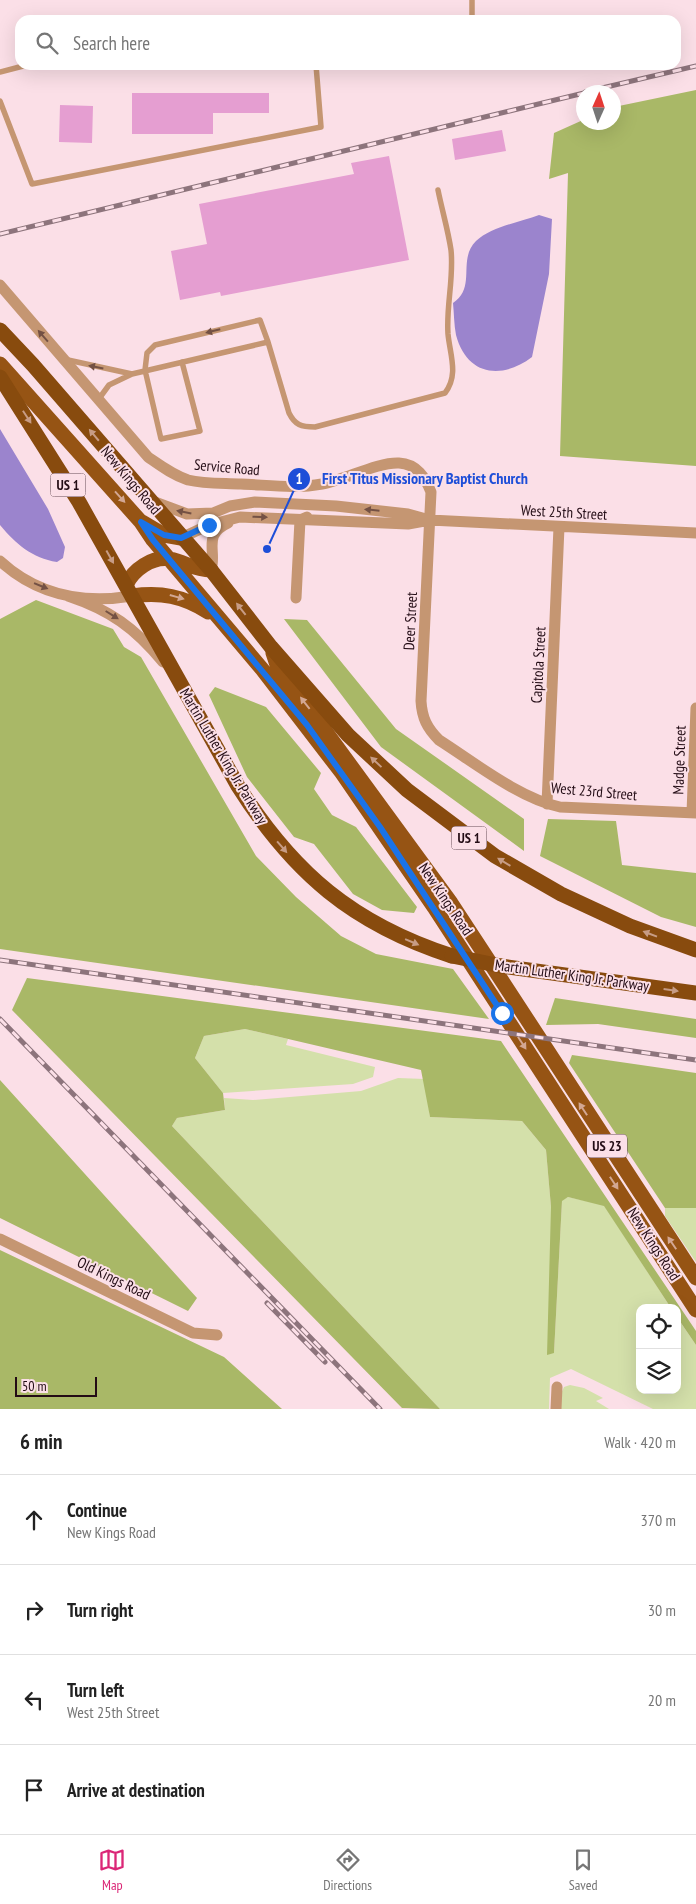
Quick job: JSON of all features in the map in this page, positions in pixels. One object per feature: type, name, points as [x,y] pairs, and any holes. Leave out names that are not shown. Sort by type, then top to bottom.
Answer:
[{"type":"highway","name":"New Kings Road","points":[[0,330],[39,372],[147,499],[211,570],[271,647]]},
{"type":"highway","name":"Martin Luther King Jr. Parkway","points":[[0,376],[79,502],[260,820],[317,884],[362,916],[406,940],[452,956],[501,966],[696,993]]},
{"type":"highway","name":"US 1","points":[[271,647],[376,762],[407,790],[481,846],[535,880],[598,912],[696,950]]},
{"type":"main road","name":"New Kings Road","points":[[0,364],[141,522],[168,559],[307,725],[451,903],[566,1083],[696,1278]]},
{"type":"main road","points":[[141,522],[164,535],[181,538]]},
{"type":"main road","points":[[211,570],[196,570],[168,559],[156,560],[139,568],[131,576],[129,590],[182,598],[218,618]]},
{"type":"main road","name":"New Kings Road","points":[[271,647],[278,665],[386,824],[558,1098],[696,1310]]},
{"type":"street","name":"Service Road","points":[[0,285],[148,457],[167,470],[188,480],[296,486],[321,484],[382,465],[399,463],[411,466],[422,473],[431,492],[430,520]]},
{"type":"street","name":"West 25th Street","points":[[147,499],[176,511],[199,514],[255,502],[336,506],[408,514],[430,520],[696,533]]},
{"type":"street","points":[[296,598],[300,520],[313,513],[336,506]]},
{"type":"street","name":"West 25th Street","points":[[181,538],[209,525],[240,517],[408,524],[430,520]]},
{"type":"street","points":[[211,570],[213,564],[211,546],[213,535],[221,526],[240,517]]},
{"type":"street","name":"Deer Street","points":[[425,723],[421,702],[430,520]]},
{"type":"street","name":"Capitola Street","points":[[547,804],[559,527]]},
{"type":"street","points":[[0,561],[22,578],[95,605],[115,616],[152,649],[181,684]]},
{"type":"street","points":[[68,596],[105,600],[129,590]]},
{"type":"street","name":"Madge Street","points":[[694,813],[696,708]]},
{"type":"street","name":"West 23rd Street","points":[[425,723],[439,740],[525,793],[547,804],[560,807],[694,813]]},
{"type":"street","points":[[558,1098],[566,1083]]},
{"type":"street","name":"Old Kings Road","points":[[0,1239],[193,1333],[217,1334]]},
{"type":"street","points":[[556,1409],[557,1387]]},
{"type":"lane","points":[[472,0],[472,15]]},
{"type":"lane","points":[[0,72],[15,68]]},
{"type":"lane","points":[[0,101],[32,184],[321,127],[316,70]]},
{"type":"lane","points":[[182,362],[200,431],[161,439],[146,370],[148,353],[156,345],[260,320],[289,413],[294,422],[302,427],[315,428],[445,393],[451,384],[453,373],[448,333],[452,291],[451,250],[438,190]]},
{"type":"lane","points":[[98,400],[108,385],[132,374],[268,342]]},
{"type":"lane","points":[[62,357],[74,362],[132,374]]},
{"type":"green space","points":[[696,90],[696,466],[560,456],[568,173],[549,179],[554,133],[576,123],[576,130],[621,130],[621,106]]},
{"type":"green space","points":[[36,600],[113,629],[124,647],[141,657],[256,856],[296,897],[341,936],[376,954],[453,969],[489,1019],[0,949],[0,619]]},
{"type":"green space","points":[[284,619],[307,620],[396,729],[524,819],[524,851],[381,747]]},
{"type":"green space","points":[[215,687],[266,707],[321,773],[314,789],[332,815],[356,827],[417,907],[414,913],[382,910],[353,894],[314,844],[294,837],[247,777],[209,695]]},
{"type":"green space","points":[[548,819],[616,821],[622,865],[696,873],[696,927],[661,917],[540,856]]},
{"type":"green space","points":[[27,978],[501,1041],[678,1304],[668,1304],[604,1206],[568,1197],[562,1201],[554,1353],[547,1355],[551,1207],[546,1150],[522,1121],[430,1117],[421,1070],[245,1029],[204,1036],[195,1058],[223,1093],[225,1110],[177,1118],[172,1126],[440,1409],[402,1408],[12,1010]]},
{"type":"green space","points":[[555,998],[696,1019],[696,1038],[598,1024],[546,1025]]},
{"type":"green space","points":[[245,1029],[288,1039],[286,1045],[375,1067],[373,1077],[353,1084],[223,1093],[195,1058],[204,1036]]},
{"type":"green space","points":[[572,1055],[696,1073],[696,1208],[665,1208],[569,1063]]},
{"type":"green space","points":[[398,1078],[425,1079],[430,1117],[522,1121],[546,1150],[551,1207],[554,1353],[562,1200],[568,1197],[604,1205],[668,1304],[636,1304],[636,1394],[681,1394],[681,1323],[696,1345],[696,1409],[653,1409],[571,1369],[550,1378],[549,1409],[440,1409],[172,1126],[177,1118],[225,1110],[224,1098],[253,1100],[361,1091]]},
{"type":"green space","points":[[0,1080],[197,1298],[188,1311],[0,1218]]},
{"type":"green space","points":[[665,1208],[696,1208],[696,1262],[665,1216]]},
{"type":"green space","points":[[0,1250],[224,1357],[282,1409],[0,1409]]},
{"type":"green space","points":[[681,1309],[696,1331],[696,1345],[681,1323]]},
{"type":"green space","points":[[570,1385],[584,1388],[603,1398],[596,1401],[609,1409],[560,1409],[560,1396],[564,1387]]},
{"type":"shaded area","points":[[539,215],[552,219],[549,274],[532,357],[509,369],[487,370],[477,366],[468,359],[461,349],[455,331],[453,303],[460,297],[464,289],[468,256],[471,248],[482,236],[498,228]]},
{"type":"shaded area","points":[[0,429],[48,509],[65,547],[63,558],[57,562],[32,554],[12,538],[0,525]]},
{"type":"building","points":[[132,93],[269,93],[269,113],[213,113],[213,134],[132,134]]},
{"type":"building","points":[[60,105],[93,106],[92,143],[59,142]]},
{"type":"building","points":[[502,130],[506,151],[455,160],[452,139]]},
{"type":"building","points":[[389,156],[409,260],[221,296],[220,292],[180,300],[171,251],[207,244],[199,204],[354,174],[351,163]]},
{"type":"railway","points":[[681,70],[696,66]]},
{"type":"railway","points":[[615,85],[679,70]]},
{"type":"railway","points":[[0,234],[576,95]]},
{"type":"railway","points":[[0,960],[696,1060]]},
{"type":"railway","points":[[0,1019],[380,1409]]},
{"type":"railway","points":[[267,1303],[325,1362]]},
{"type":"place","name":"First Titus Missionary Baptist Church","points":[[267,549]]},
{"type":"route","points":[[209,525],[181,538],[164,535],[141,522],[153,540],[307,725],[434,906],[502,1013]]}]
